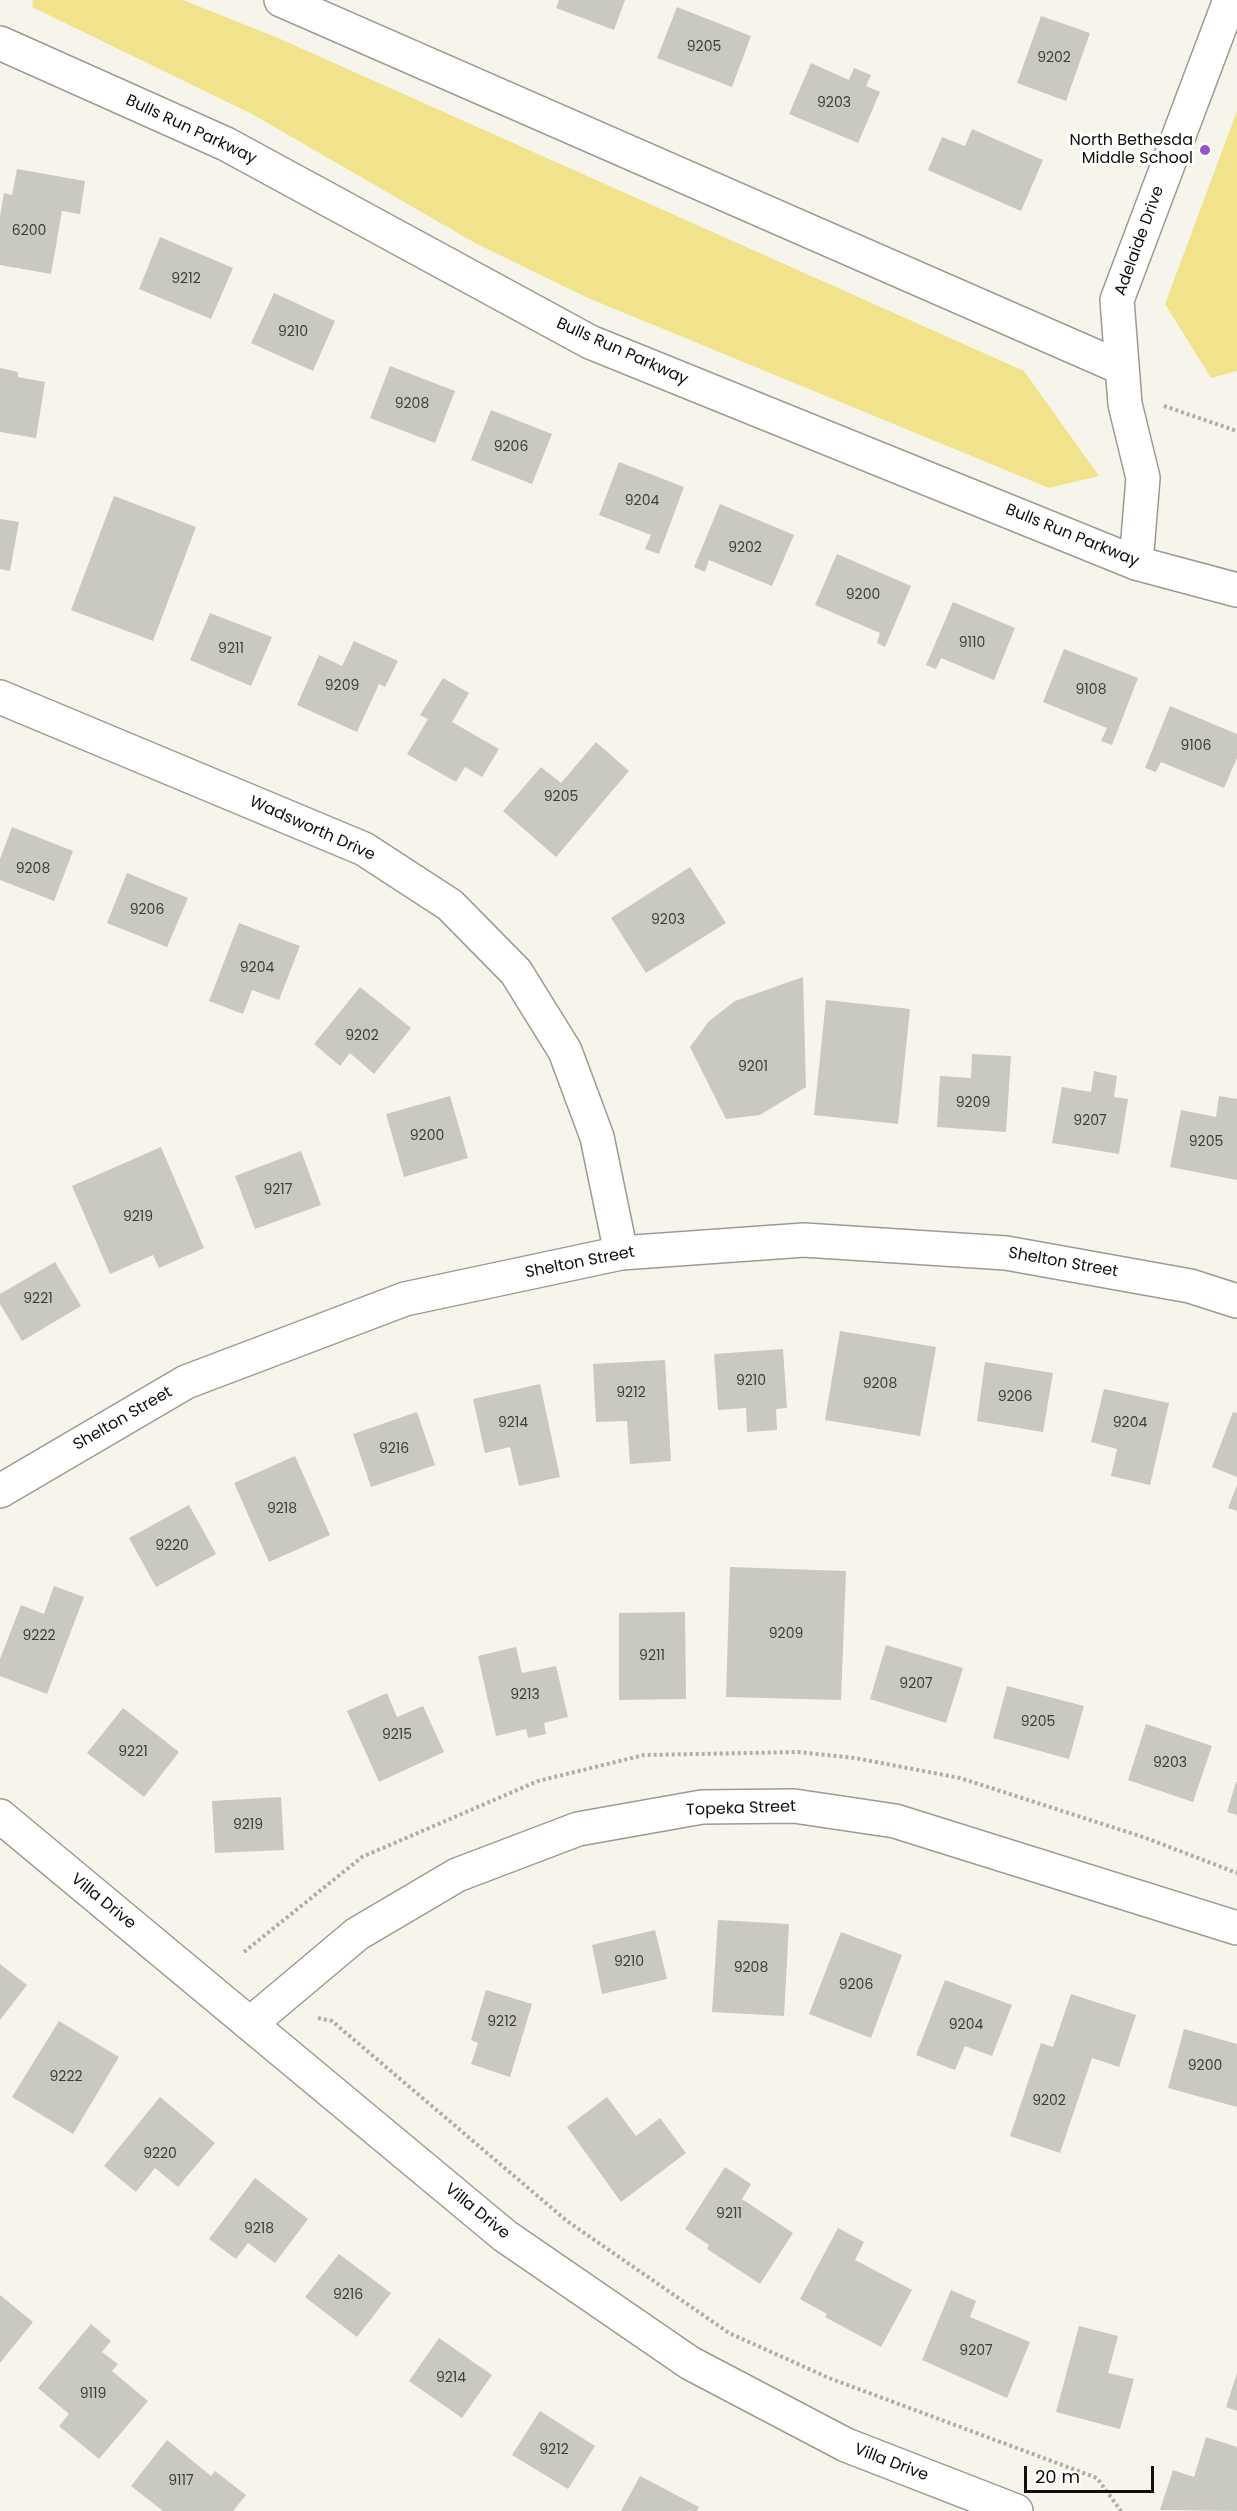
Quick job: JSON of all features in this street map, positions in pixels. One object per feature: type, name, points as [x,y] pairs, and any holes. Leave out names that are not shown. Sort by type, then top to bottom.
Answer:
[{"type":"street","points":[[281,0],[1122,368]]},
{"type":"street","name":"Adelaide Drive","points":[[1136,563],[1143,478],[1125,404],[1117,300],[1230,0]]},
{"type":"street","name":"Bulls Run Parkway","points":[[0,43],[226,144],[590,342],[1136,563],[1237,590]]},
{"type":"street","name":"Wadsworth Drive","points":[[0,697],[364,849],[450,905],[516,972],[565,1051],[597,1137],[621,1253]]},
{"type":"street","name":"Shelton Street","points":[[0,1491],[186,1382],[405,1299],[621,1253],[804,1240],[1006,1253],[1190,1286],[1237,1301]]},
{"type":"street","name":"Topeka Street","points":[[251,2023],[357,1934],[457,1875],[578,1829],[702,1807],[794,1806],[895,1821],[1237,1928]]},
{"type":"street","name":"Villa Drive","points":[[0,1816],[505,2236],[690,2363],[846,2445],[1016,2511]]},
{"type":"path","points":[[1125,404],[1168,406],[1237,431]]},
{"type":"path","points":[[315,2017],[332,2021],[567,2221],[729,2333],[829,2379],[1097,2478],[1121,2511]]},
{"type":"shaded area","points":[[33,0],[183,0],[278,38],[1024,371],[1099,476],[1049,488],[588,298],[475,243],[252,114],[32,7]]},
{"type":"shaded area","points":[[1237,111],[1237,371],[1211,378],[1165,304]]},
{"type":"building","points":[[559,0],[625,0],[614,30],[556,8]]},
{"type":"building","points":[[677,7],[751,36],[732,87],[657,58]]},
{"type":"building","points":[[1041,16],[1090,33],[1066,101],[1017,83]]},
{"type":"building","points":[[811,63],[849,80],[854,68],[871,75],[866,86],[880,92],[858,143],[789,114]]},
{"type":"building","points":[[972,129],[1043,160],[1021,211],[928,170],[942,137],[965,146]]},
{"type":"building","points":[[17,169],[85,181],[80,214],[62,211],[51,274],[0,265],[0,216],[4,193],[12,195]]},
{"type":"building","points":[[160,237],[233,268],[211,319],[139,289]]},
{"type":"building","points":[[274,293],[335,321],[313,371],[251,343]]},
{"type":"building","points":[[390,366],[455,391],[435,443],[370,418]]},
{"type":"building","points":[[0,368],[18,372],[18,377],[45,382],[36,438],[0,432]]},
{"type":"building","points":[[491,410],[552,434],[532,484],[471,460]]},
{"type":"building","points":[[619,462],[684,487],[659,554],[645,549],[651,535],[599,515]]},
{"type":"building","points":[[114,496],[196,527],[153,641],[71,610]]},
{"type":"building","points":[[720,504],[794,535],[772,586],[709,560],[705,572],[694,567]]},
{"type":"building","points":[[0,519],[19,522],[10,571],[0,569]]},
{"type":"building","points":[[837,554],[911,586],[885,647],[877,643],[880,633],[815,605]]},
{"type":"building","points":[[953,602],[1015,628],[994,680],[941,658],[936,669],[926,665]]},
{"type":"building","points":[[210,613],[272,637],[251,686],[190,660]]},
{"type":"building","points":[[354,641],[398,661],[385,687],[379,684],[357,732],[297,705],[319,655],[342,666]]},
{"type":"building","points":[[1064,649],[1138,678],[1112,745],[1101,741],[1107,728],[1043,702]]},
{"type":"building","points":[[443,678],[469,693],[452,722],[499,749],[482,777],[465,767],[456,782],[407,754],[428,719],[420,715]]},
{"type":"building","points":[[1170,706],[1237,734],[1237,758],[1224,788],[1161,762],[1156,772],[1145,768]]},
{"type":"building","points":[[596,742],[629,771],[556,857],[503,811],[541,767],[561,783]]},
{"type":"building","points":[[12,827],[73,851],[54,901],[0,880],[0,859]]},
{"type":"building","points":[[690,867],[726,923],[646,973],[611,918]]},
{"type":"building","points":[[127,873],[188,898],[167,947],[107,923]]},
{"type":"building","points":[[239,923],[300,946],[279,1000],[252,990],[243,1014],[209,1001]]},
{"type":"building","points":[[803,977],[806,1087],[760,1115],[726,1119],[690,1047],[709,1021],[735,1001]]},
{"type":"building","points":[[360,987],[411,1028],[374,1074],[350,1053],[340,1066],[314,1044]]},
{"type":"building","points":[[826,1000],[910,1009],[898,1124],[814,1115]]},
{"type":"building","points":[[972,1054],[1011,1056],[1006,1132],[937,1127],[940,1076],[971,1078]]},
{"type":"building","points":[[1094,1071],[1117,1076],[1114,1097],[1128,1099],[1119,1154],[1052,1143],[1062,1087],[1091,1092]]},
{"type":"building","points":[[450,1096],[468,1158],[404,1177],[386,1114]]},
{"type":"building","points":[[1219,1096],[1237,1099],[1237,1180],[1170,1167],[1181,1110],[1216,1117]]},
{"type":"building","points":[[161,1147],[204,1248],[159,1268],[153,1255],[110,1274],[72,1186]]},
{"type":"building","points":[[301,1151],[321,1205],[255,1229],[235,1176]]},
{"type":"building","points":[[55,1262],[81,1306],[22,1341],[0,1304],[0,1294]]},
{"type":"building","points":[[840,1331],[936,1347],[920,1436],[825,1420]]},
{"type":"building","points":[[783,1349],[787,1408],[776,1409],[777,1430],[747,1432],[746,1408],[718,1410],[714,1354]]},
{"type":"building","points":[[665,1360],[671,1461],[630,1464],[627,1421],[596,1422],[593,1364]]},
{"type":"building","points":[[985,1362],[1053,1373],[1043,1432],[977,1421]]},
{"type":"building","points":[[540,1384],[560,1477],[519,1486],[510,1447],[485,1453],[473,1399]]},
{"type":"building","points":[[1104,1389],[1169,1403],[1150,1485],[1111,1476],[1117,1449],[1091,1442]]},
{"type":"building","points":[[417,1412],[435,1465],[371,1487],[353,1434]]},
{"type":"building","points":[[1233,1412],[1237,1413],[1237,1477],[1212,1467]]},
{"type":"building","points":[[295,1456],[330,1535],[269,1562],[234,1483]]},
{"type":"building","points":[[1237,1485],[1237,1511],[1228,1508]]},
{"type":"building","points":[[189,1505],[216,1554],[156,1587],[129,1538]]},
{"type":"building","points":[[730,1567],[846,1571],[841,1700],[726,1697]]},
{"type":"building","points":[[54,1586],[84,1597],[47,1694],[0,1676],[0,1659],[21,1605],[44,1614]]},
{"type":"building","points":[[685,1612],[686,1699],[619,1700],[619,1613]]},
{"type":"building","points":[[886,1645],[963,1668],[946,1723],[870,1699]]},
{"type":"building","points":[[516,1647],[522,1673],[556,1666],[568,1717],[544,1723],[546,1734],[528,1738],[526,1729],[496,1736],[478,1656]]},
{"type":"building","points":[[1007,1686],[1084,1706],[1069,1759],[993,1738]]},
{"type":"building","points":[[387,1693],[397,1717],[423,1706],[444,1752],[379,1782],[347,1711]]},
{"type":"building","points":[[123,1708],[179,1752],[144,1797],[87,1753]]},
{"type":"building","points":[[1146,1724],[1212,1746],[1193,1802],[1128,1780]]},
{"type":"building","points":[[1237,1782],[1237,1815],[1227,1812]]},
{"type":"building","points":[[281,1797],[284,1850],[215,1853],[212,1801]]},
{"type":"building","points":[[718,1920],[789,1924],[784,2016],[712,2012]]},
{"type":"building","points":[[655,1930],[667,1979],[602,1994],[592,1945]]},
{"type":"building","points":[[841,1932],[902,1955],[871,2038],[809,2014]]},
{"type":"building","points":[[0,1964],[27,1985],[0,2020]]},
{"type":"building","points":[[945,1980],[1012,2005],[992,2056],[965,2046],[955,2070],[916,2055]]},
{"type":"building","points":[[486,1990],[532,2004],[510,2077],[471,2064],[478,2043],[471,2040]]},
{"type":"building","points":[[1071,1994],[1136,2015],[1119,2067],[1092,2058],[1060,2153],[1010,2136],[1041,2043],[1053,2047]]},
{"type":"building","points":[[59,2021],[119,2057],[73,2134],[12,2097]]},
{"type":"building","points":[[1184,2029],[1237,2044],[1237,2107],[1168,2088]]},
{"type":"building","points":[[160,2097],[215,2143],[178,2187],[155,2168],[136,2192],[104,2166]]},
{"type":"building","points":[[607,2097],[636,2136],[660,2118],[686,2153],[621,2202],[567,2127]]},
{"type":"building","points":[[725,2167],[751,2184],[742,2199],[793,2233],[760,2284],[707,2249],[709,2245],[685,2229]]},
{"type":"building","points":[[255,2178],[308,2219],[275,2263],[248,2243],[236,2259],[209,2239]]},
{"type":"building","points":[[838,2228],[864,2242],[855,2260],[912,2290],[881,2347],[825,2317],[827,2314],[800,2299]]},
{"type":"building","points":[[339,2254],[391,2293],[357,2337],[305,2297]]},
{"type":"building","points":[[951,2290],[976,2301],[970,2317],[1030,2342],[1007,2398],[922,2360]]},
{"type":"building","points":[[0,2295],[33,2322],[0,2363]]},
{"type":"building","points":[[91,2324],[111,2341],[102,2352],[118,2364],[112,2371],[148,2401],[99,2459],[59,2426],[69,2414],[38,2388]]},
{"type":"building","points":[[1079,2326],[1118,2336],[1108,2373],[1134,2379],[1120,2429],[1056,2412]]},
{"type":"building","points":[[439,2338],[492,2375],[462,2418],[409,2381]]},
{"type":"building","points":[[1237,2373],[1237,2411],[1226,2407]]},
{"type":"building","points":[[540,2411],[595,2446],[568,2489],[512,2455]]},
{"type":"building","points":[[1206,2437],[1237,2447],[1237,2511],[1160,2510],[1173,2470],[1194,2477]]},
{"type":"building","points":[[167,2440],[211,2476],[215,2471],[246,2495],[233,2511],[163,2511],[131,2486]]},
{"type":"building","points":[[640,2476],[699,2507],[697,2511],[621,2511]]},
{"type":"place","name":"North Bethesda Middle School","points":[[1205,150]]}]
